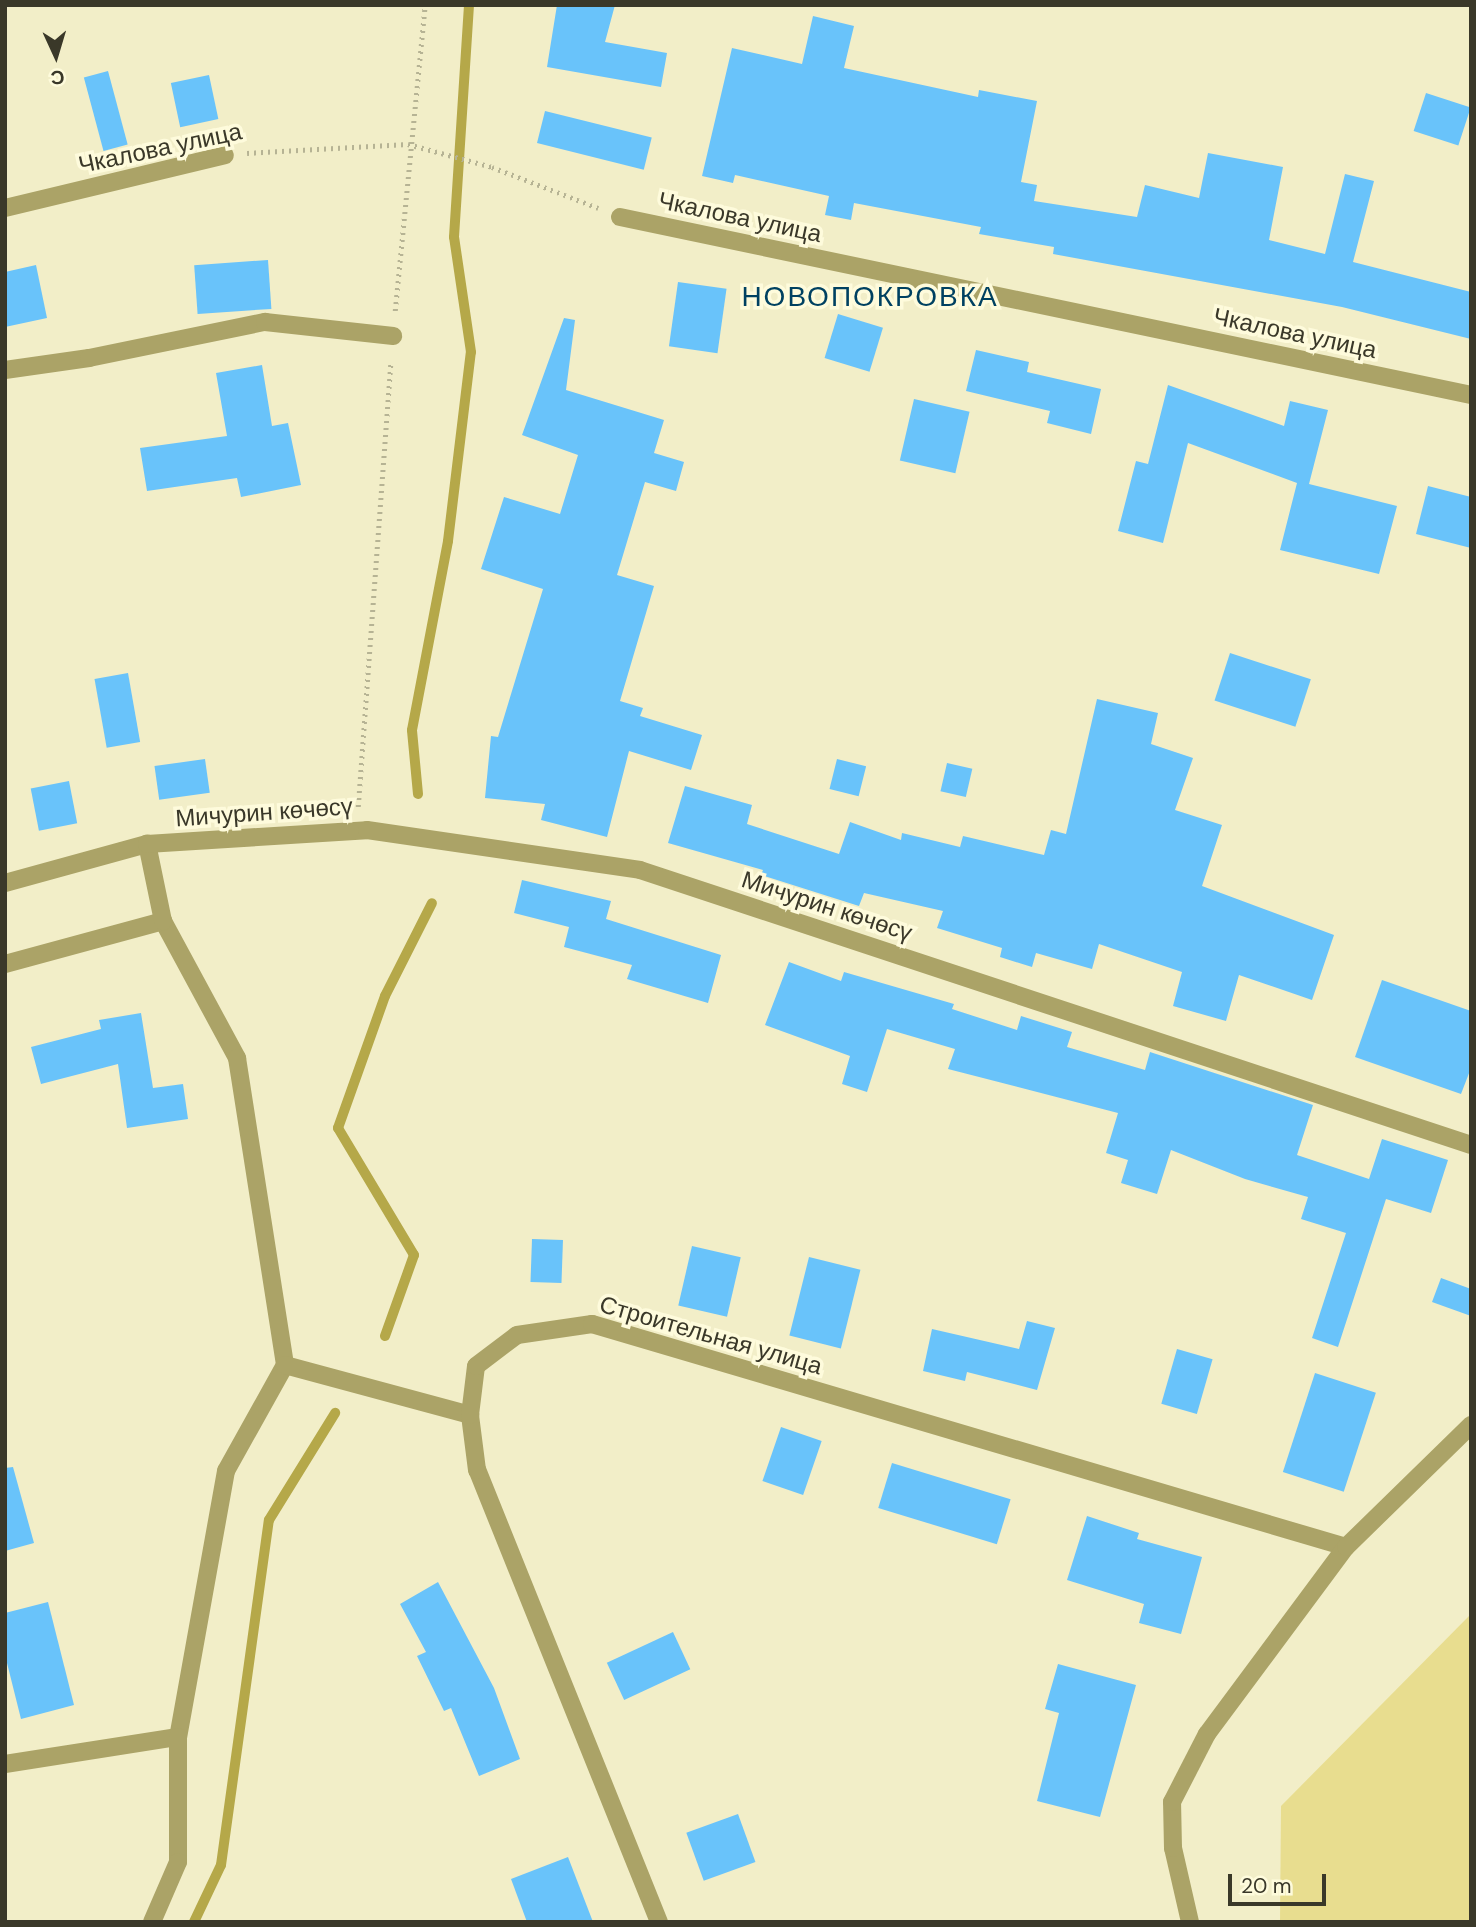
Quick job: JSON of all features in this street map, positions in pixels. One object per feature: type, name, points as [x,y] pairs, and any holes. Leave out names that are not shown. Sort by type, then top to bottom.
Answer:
[{"type":"street","name":"Чкалова улица","points":[[5,208],[225,155]]},
{"type":"street","name":"Чкалова улица","points":[[620,216],[1471,395]]},
{"type":"street","points":[[5,370],[89,358],[265,322],[393,336]]},
{"type":"street","name":"Мичурин көчөсү","points":[[5,883],[147,844],[357,830],[640,870],[1471,1144]]},
{"type":"street","name":"Мичурин көчөсү","points":[[147,844],[163,921],[237,1058],[285,1365]]},
{"type":"street","points":[[5,964],[163,921]]},
{"type":"street","name":"Строительная улица","points":[[659,1922],[477,1470],[470,1415],[476,1366],[517,1335],[592,1324],[1346,1547]]},
{"type":"street","points":[[152,1922],[178,1862],[178,1737],[226,1471],[285,1365],[470,1415]]},
{"type":"street","points":[[1190,1922],[1173,1849],[1172,1802],[1207,1734],[1346,1547],[1471,1425]]},
{"type":"street","points":[[5,1764],[178,1737]]},
{"type":"path","points":[[357,830],[408,144],[425,5]]},
{"type":"path","name":"Чкалова улица","points":[[225,155],[374,142],[408,144],[492,167],[620,216]]},
{"type":"shaded area","points":[[1471,1614],[1471,1922],[1280,1922],[1281,1806]]},
{"type":"building","points":[[557,5],[615,5],[605,42],[667,53],[661,87],[547,67]]},
{"type":"building","points":[[813,16],[854,26],[844,68],[978,97],[979,90],[1037,101],[1021,182],[1037,185],[1034,201],[1137,217],[1145,185],[1199,198],[1208,153],[1283,167],[1269,240],[1325,254],[1345,174],[1374,181],[1353,262],[1471,292],[1471,339],[1342,307],[1053,254],[1054,247],[979,234],[981,227],[854,203],[851,220],[825,215],[829,196],[735,175],[733,183],[702,176],[732,48],[802,64]]},
{"type":"building","points":[[108,71],[128,144],[104,151],[84,77]]},
{"type":"building","points":[[209,75],[218,119],[180,127],[171,83]]},
{"type":"building","points":[[1426,93],[1471,108],[1458,146],[1414,131]]},
{"type":"building","points":[[545,111],[652,138],[644,170],[537,143]]},
{"type":"building","points":[[268,260],[271,309],[198,314],[194,265]]},
{"type":"building","points":[[36,265],[47,318],[5,327],[5,272]]},
{"type":"building","points":[[678,282],[727,289],[717,353],[669,346]]},
{"type":"building","points":[[838,314],[883,328],[869,372],[825,358]]},
{"type":"building","points":[[564,318],[575,320],[566,390],[664,420],[654,453],[684,462],[676,491],[645,482],[617,575],[654,586],[620,701],[643,708],[640,716],[702,735],[691,770],[629,751],[607,837],[541,820],[545,804],[485,798],[491,736],[498,737],[543,589],[481,569],[504,497],[560,514],[578,455],[522,435]]},
{"type":"building","points":[[976,350],[1029,362],[1027,372],[1101,389],[1091,434],[1047,423],[1050,411],[966,391]]},
{"type":"building","points":[[262,365],[272,426],[288,423],[301,485],[241,497],[237,478],[147,491],[140,448],[227,436],[216,373]]},
{"type":"building","points":[[1168,385],[1284,426],[1290,401],[1328,410],[1309,484],[1397,506],[1379,574],[1280,550],[1297,483],[1188,443],[1163,543],[1118,531],[1136,461],[1148,464]]},
{"type":"building","points":[[914,399],[970,412],[955,473],[900,460]]},
{"type":"building","points":[[1428,486],[1471,497],[1471,548],[1416,534]]},
{"type":"building","points":[[1230,653],[1311,679],[1295,727],[1215,701]]},
{"type":"building","points":[[128,673],[140,742],[107,748],[95,679]]},
{"type":"building","points":[[1097,699],[1158,713],[1151,744],[1193,758],[1175,810],[1222,825],[1202,886],[1334,935],[1312,1000],[1239,975],[1226,1021],[1173,1006],[1182,972],[1099,944],[1092,969],[1036,953],[1032,967],[1000,957],[1002,948],[937,928],[943,911],[864,893],[859,906],[761,875],[763,870],[668,843],[685,786],[752,805],[747,824],[839,854],[850,822],[901,840],[902,833],[960,847],[963,836],[1044,855],[1051,830],[1066,834]]},
{"type":"building","points":[[205,759],[210,793],[159,800],[154,766]]},
{"type":"building","points":[[837,759],[866,766],[859,796],[830,789]]},
{"type":"building","points":[[947,763],[972,769],[966,797],[940,791]]},
{"type":"building","points":[[69,781],[77,823],[39,831],[31,788]]},
{"type":"building","points":[[522,880],[611,901],[606,919],[721,955],[708,1003],[627,979],[632,965],[564,947],[569,927],[514,913]]},
{"type":"building","points":[[789,962],[841,981],[844,972],[954,1004],[952,1009],[1017,1030],[1021,1016],[1072,1032],[1067,1047],[1145,1070],[1150,1052],[1313,1105],[1297,1155],[1369,1179],[1382,1139],[1448,1160],[1431,1213],[1386,1199],[1338,1347],[1312,1338],[1346,1233],[1301,1219],[1308,1197],[1245,1179],[1171,1150],[1157,1194],[1121,1183],[1128,1160],[1106,1153],[1118,1113],[948,1069],[955,1049],[887,1029],[867,1092],[842,1084],[850,1056],[765,1025]]},
{"type":"building","points":[[1382,980],[1471,1011],[1471,1068],[1461,1094],[1355,1057]]},
{"type":"building","points":[[141,1013],[153,1088],[183,1084],[188,1119],[127,1128],[118,1064],[41,1084],[31,1047],[101,1029],[99,1020]]},
{"type":"building","points":[[532,1239],[563,1240],[561,1283],[530,1282]]},
{"type":"building","points":[[692,1246],[741,1257],[727,1317],[678,1305]]},
{"type":"building","points":[[809,1257],[860,1270],[841,1348],[789,1336]]},
{"type":"building","points":[[1441,1278],[1471,1289],[1471,1316],[1432,1302]]},
{"type":"building","points":[[1027,1321],[1055,1328],[1037,1390],[967,1372],[965,1381],[923,1371],[932,1329],[1019,1349]]},
{"type":"building","points":[[1177,1349],[1213,1359],[1197,1414],[1161,1404]]},
{"type":"building","points":[[1315,1373],[1376,1393],[1344,1492],[1283,1472]]},
{"type":"building","points":[[781,1427],[822,1441],[803,1495],[762,1481]]},
{"type":"building","points":[[892,1463],[1011,1499],[997,1544],[878,1508]]},
{"type":"building","points":[[13,1467],[34,1543],[5,1551],[5,1468]]},
{"type":"building","points":[[1087,1516],[1139,1533],[1137,1539],[1202,1557],[1181,1634],[1139,1623],[1144,1604],[1067,1580]]},
{"type":"building","points":[[438,1582],[494,1688],[520,1759],[479,1776],[451,1708],[444,1711],[417,1656],[426,1652],[400,1604]]},
{"type":"building","points":[[48,1602],[74,1705],[21,1719],[5,1655],[5,1613]]},
{"type":"building","points":[[673,1632],[690,1669],[624,1700],[607,1663]]},
{"type":"building","points":[[1058,1664],[1136,1685],[1100,1817],[1037,1801],[1059,1713],[1045,1709]]},
{"type":"building","points":[[738,1814],[755,1862],[704,1881],[686,1833]]},
{"type":"building","points":[[568,1857],[593,1922],[527,1922],[511,1879]]},
{"type":"waterway","points":[[418,794],[412,730],[448,541],[471,352],[454,237],[469,5]]},
{"type":"waterway","points":[[385,1336],[414,1255],[338,1128],[385,996],[432,903]]},
{"type":"waterway","points":[[194,1922],[221,1865],[269,1520],[335,1413]]},
{"type":"district","name":"НОВОПОКРОВКА","points":[[870,297]]}]
